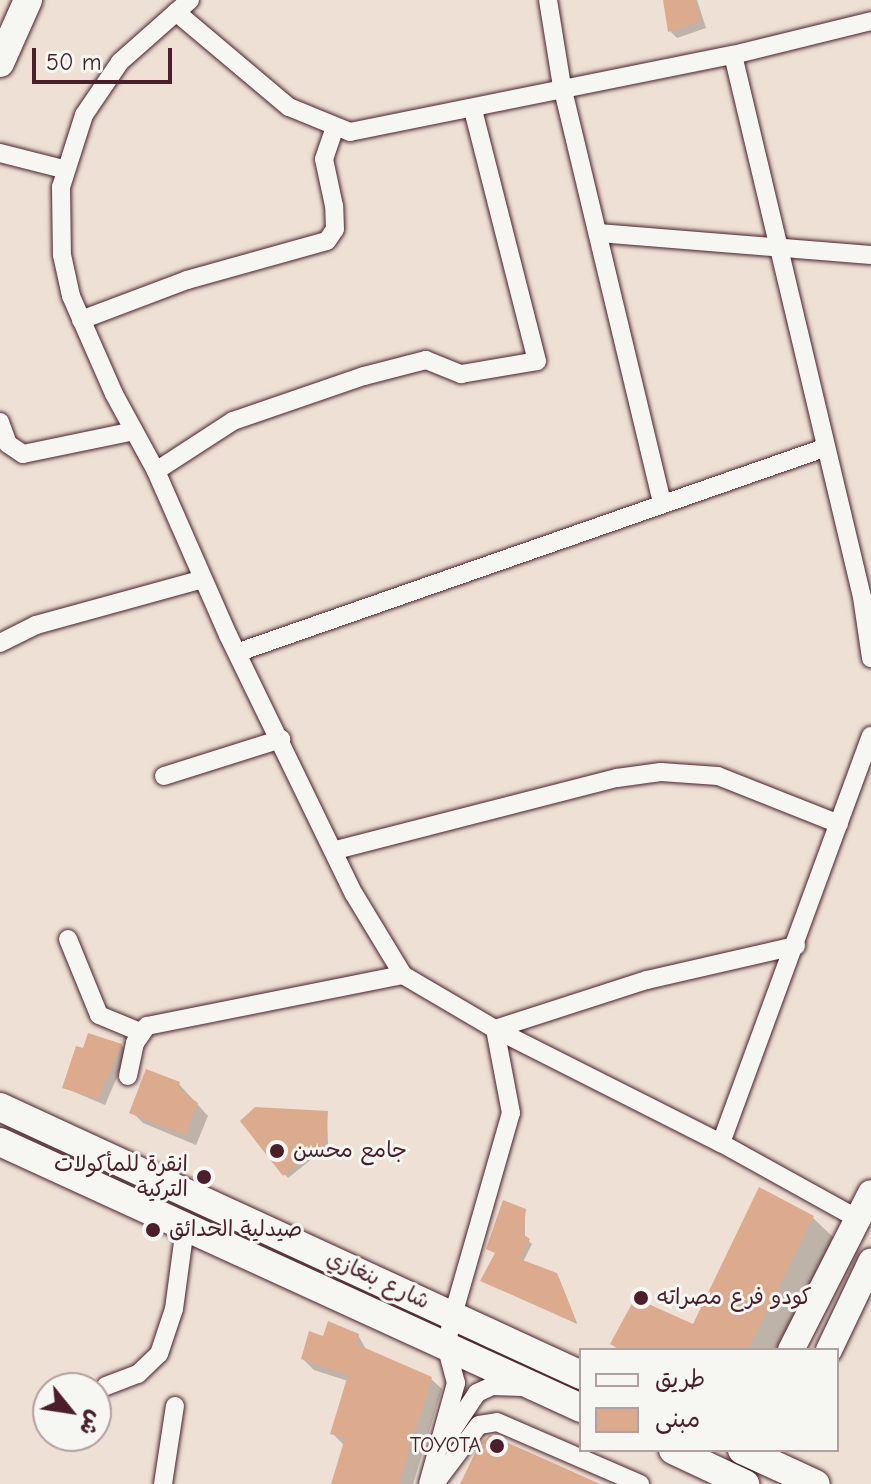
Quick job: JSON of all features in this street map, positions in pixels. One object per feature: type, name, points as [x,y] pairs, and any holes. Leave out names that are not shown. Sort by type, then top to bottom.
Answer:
[{"type":"main road","points":[[0,63],[28,0]]},
{"type":"main road","name":"شارع بنغازي","points":[[0,1107],[579,1374]]},
{"type":"main road","name":"شارع بنغازي","points":[[0,1142],[579,1407]]},
{"type":"main road","points":[[792,1348],[871,1193]]},
{"type":"main road","points":[[830,1348],[871,1262]]},
{"type":"main road","points":[[677,1452],[745,1484]]},
{"type":"main road","points":[[751,1452],[782,1459],[816,1484]]},
{"type":"street","points":[[548,0],[562,86],[662,502]]},
{"type":"street","points":[[858,1219],[721,1143],[495,1029],[403,975],[354,894],[336,850],[203,579],[156,471],[81,320],[62,255],[63,169],[100,86],[141,41],[183,6],[289,107],[334,130],[350,132],[473,109],[562,86],[733,55],[871,21]]},
{"type":"street","points":[[733,55],[781,251],[824,448],[862,597],[871,658]]},
{"type":"street","points":[[156,471],[233,421],[364,376],[426,360],[461,374],[537,361],[473,109]]},
{"type":"street","points":[[81,320],[187,280],[327,241],[335,229],[334,206],[324,159],[334,130]]},
{"type":"street","points":[[0,153],[63,169]]},
{"type":"street","points":[[598,233],[781,251],[871,255]]},
{"type":"street","points":[[0,422],[8,444],[23,454],[134,431]]},
{"type":"street","points":[[239,652],[824,448]]},
{"type":"street","points":[[0,643],[36,625],[203,579]]},
{"type":"street","points":[[721,1143],[871,736]]},
{"type":"street","points":[[164,776],[281,739]]},
{"type":"street","points":[[336,850],[617,778],[661,772],[718,776],[839,824]]},
{"type":"street","points":[[68,939],[99,1015],[140,1032]]},
{"type":"street","points":[[495,1029],[647,980],[796,946]]},
{"type":"street","points":[[128,1076],[140,1032],[147,1026],[403,975]]},
{"type":"street","points":[[428,1484],[440,1452],[456,1383],[446,1346],[511,1113],[495,1029]]},
{"type":"street","points":[[112,1384],[138,1374],[159,1354],[174,1309],[185,1228]]},
{"type":"street","points":[[440,1452],[477,1393],[506,1385],[540,1389]]},
{"type":"street","points":[[163,1484],[175,1406]]},
{"type":"street","points":[[435,1484],[466,1438],[479,1425],[497,1422],[640,1484]]},
{"type":"building","points":[[663,0],[695,0],[701,21],[668,32]]},
{"type":"building","points":[[88,1033],[122,1044],[98,1099],[62,1088],[76,1046],[83,1048]]},
{"type":"building","points":[[146,1069],[180,1082],[178,1088],[198,1103],[185,1135],[129,1113]]},
{"type":"building","points":[[255,1107],[328,1111],[326,1143],[283,1176],[240,1121]]},
{"type":"building","points":[[759,1187],[814,1216],[749,1348],[618,1348],[610,1344],[635,1298],[693,1324]]},
{"type":"building","points":[[503,1200],[526,1209],[523,1234],[530,1239],[520,1259],[557,1273],[577,1323],[480,1281],[495,1253],[486,1249]]},
{"type":"building","points":[[328,1321],[359,1334],[356,1344],[432,1377],[399,1484],[331,1484],[345,1438],[330,1434],[348,1375],[301,1359],[309,1331],[323,1336]]},
{"type":"building","name":"TOYOTA","points":[[490,1435],[600,1484],[460,1484],[480,1443]]},
{"type":"place","name":"جامع محسن","points":[[277,1151]]},
{"type":"place","name":"انقرة للمأكولات التركية","points":[[204,1177]]},
{"type":"place","name":"صيدلية الحدائق","points":[[153,1230]]},
{"type":"place","name":"كودو فرع مصراته","points":[[641,1298]]},
{"type":"place","name":"TOYOTA","points":[[497,1446]]}]
